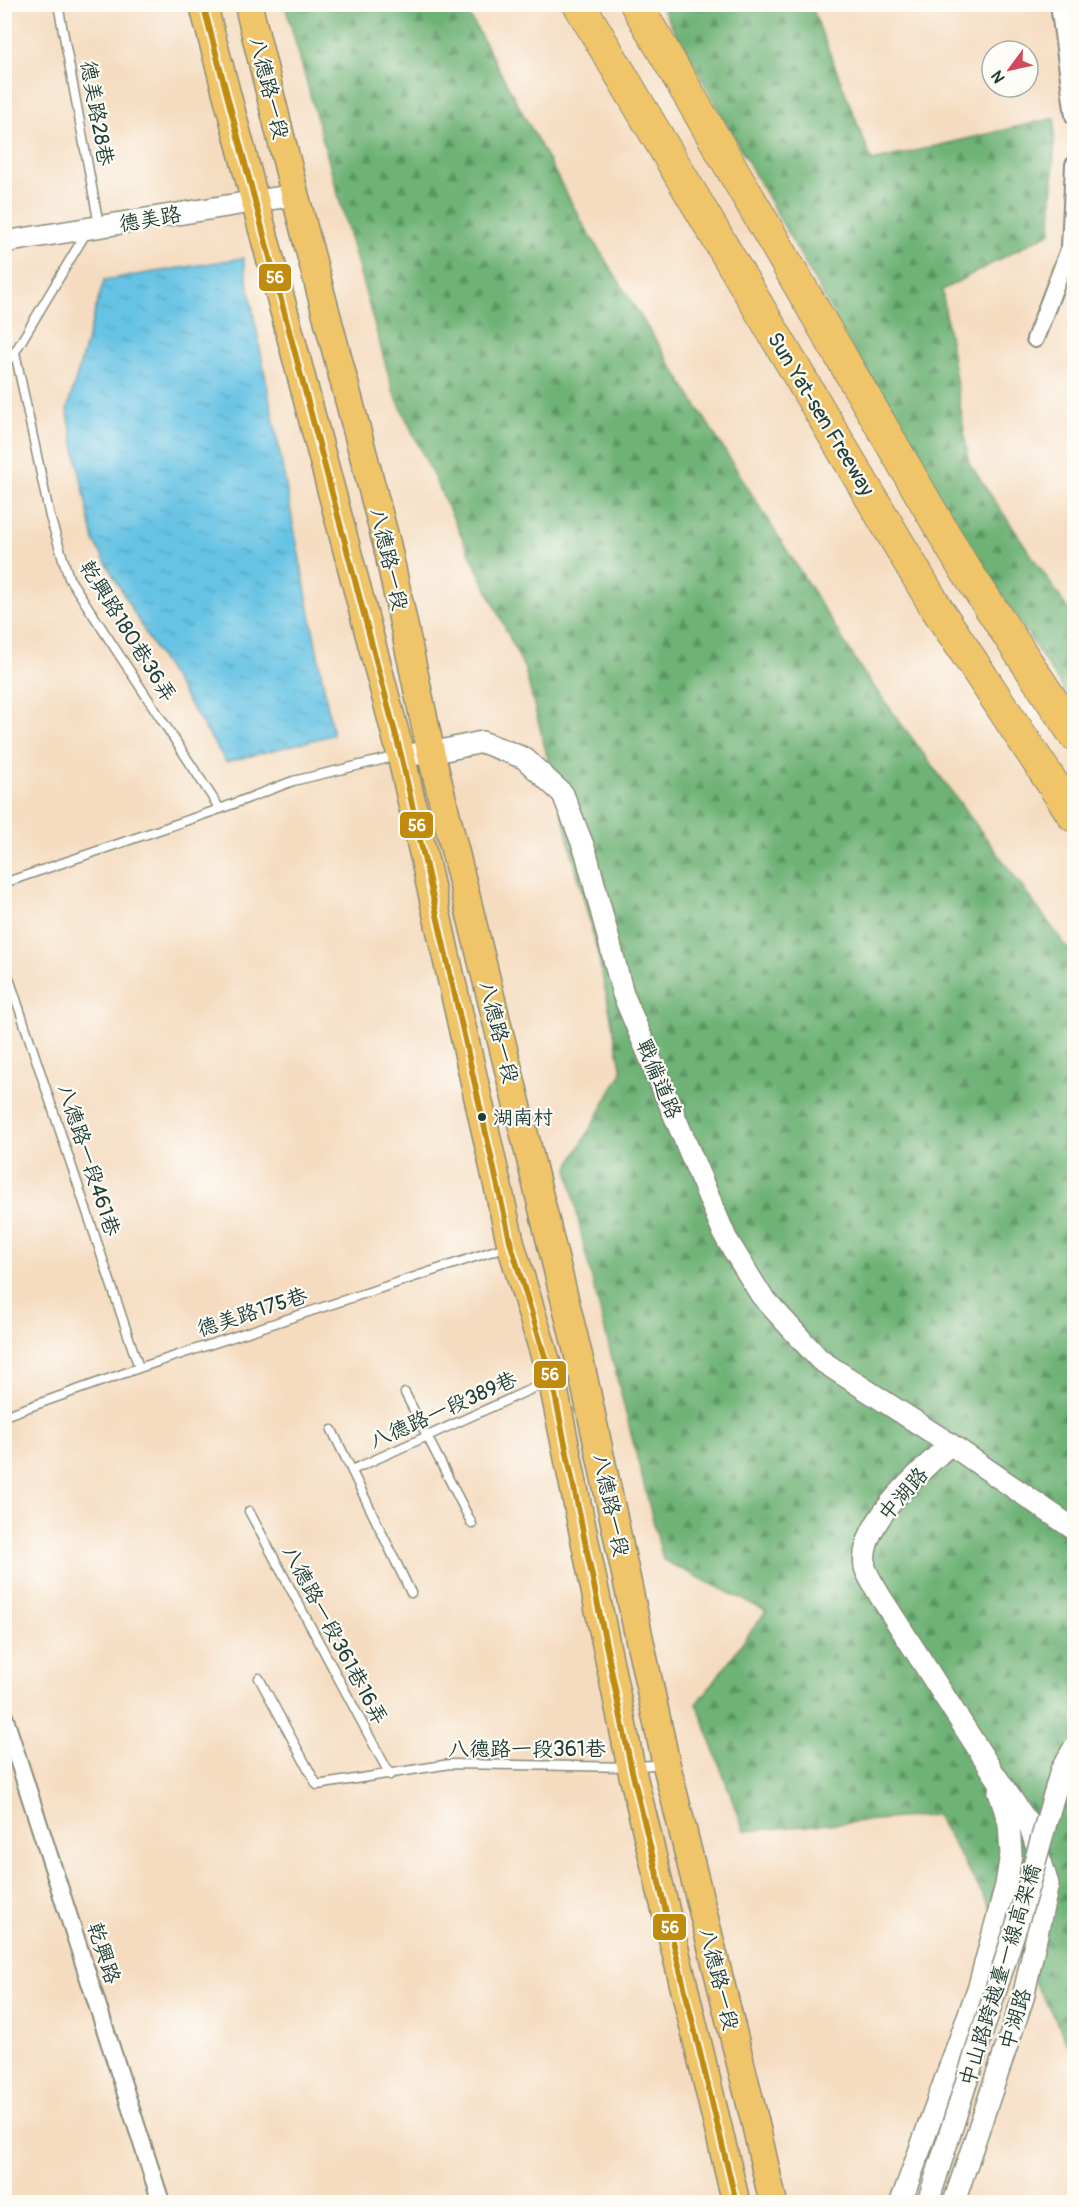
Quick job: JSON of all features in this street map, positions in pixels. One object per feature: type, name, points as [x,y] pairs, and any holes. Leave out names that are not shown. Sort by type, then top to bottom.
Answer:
[{"type":"highway","name":"Sun Yat-sen Freeway","points":[[579,4],[937,609],[1074,816]]},
{"type":"highway","points":[[636,4],[961,563],[1074,734]]},
{"type":"main road","name":"八德路一段","points":[[202,4],[401,755],[511,1245],[552,1380],[631,1767],[736,2202]]},
{"type":"main road","name":"八德路一段","points":[[248,4],[295,195],[387,545],[431,753],[581,1366],[666,1763],[773,2202]]},
{"type":"street","points":[[1059,4],[1074,116]]},
{"type":"street","points":[[1035,339],[1070,247],[1074,165]]},
{"type":"street","name":"德美路","points":[[4,242],[295,195]]},
{"type":"street","name":"戰備道路","points":[[401,755],[431,753],[482,742],[524,758],[563,794],[586,853],[623,994],[726,1238],[761,1295],[820,1360],[950,1444]]},
{"type":"street","points":[[950,1444],[1074,1529]]},
{"type":"street","name":"中湖路","points":[[950,1444],[882,1514],[868,1539],[865,1567],[880,1596],[1030,1826],[1048,1884],[1016,2002],[962,2150],[954,2202]]},
{"type":"street","name":"乾興路","points":[[4,1716],[161,2202]]},
{"type":"street","name":"中山路跨越臺一線高架橋","points":[[928,2202],[1022,1908],[1061,1770],[1074,1748]]},
{"type":"street","name":"中湖路","points":[[901,2202],[978,1989],[1006,1885],[1011,1854],[1009,1823],[993,1772]]},
{"type":"lane","name":"德美路28巷","points":[[58,4],[94,228]]},
{"type":"lane","points":[[4,365],[15,352],[94,228]]},
{"type":"lane","name":"乾興路180巷36弄","points":[[15,352],[50,517],[69,578],[220,809]]},
{"type":"lane","points":[[4,883],[220,809],[293,781],[401,755]]},
{"type":"lane","name":"八德路一段461巷","points":[[4,963],[139,1368]]},
{"type":"lane","name":"德美路175巷","points":[[4,1416],[139,1368],[511,1245]]},
{"type":"lane","name":"八德路一段389巷","points":[[352,1470],[581,1366]]},
{"type":"lane","points":[[405,1393],[472,1524]]},
{"type":"lane","points":[[332,1430],[411,1593]]},
{"type":"lane","name":"八德路一段361巷16弄","points":[[249,1511],[390,1775]]},
{"type":"lane","name":"八德路一段361巷","points":[[259,1678],[317,1785],[450,1764],[631,1767],[666,1763]]},
{"type":"lane","points":[[978,1989],[1001,1992]]},
{"type":"lane","points":[[978,1989],[998,2001]]},
{"type":"lane","points":[[927,2127],[962,2150]]},
{"type":"green space","points":[[285,5],[464,5],[583,224],[863,672],[1074,957],[1074,2056],[1055,2018],[936,1815],[744,1831],[697,1704],[766,1611],[663,1560],[584,1248],[568,1168],[622,1072],[598,954],[525,670],[393,391]]},
{"type":"green space","points":[[660,5],[811,5],[872,161],[1055,118],[1051,232],[942,290],[969,463],[1074,618],[1074,706],[925,478]]},
{"type":"water","points":[[243,258],[333,735],[226,762],[148,638],[94,541],[67,410],[104,280]]},
{"type":"transit line","name":"56","points":[[203,4],[401,755],[511,1245],[552,1380],[631,1767],[736,2202]]},
{"type":"place","name":"湖南村","points":[[482,1117]]}]
